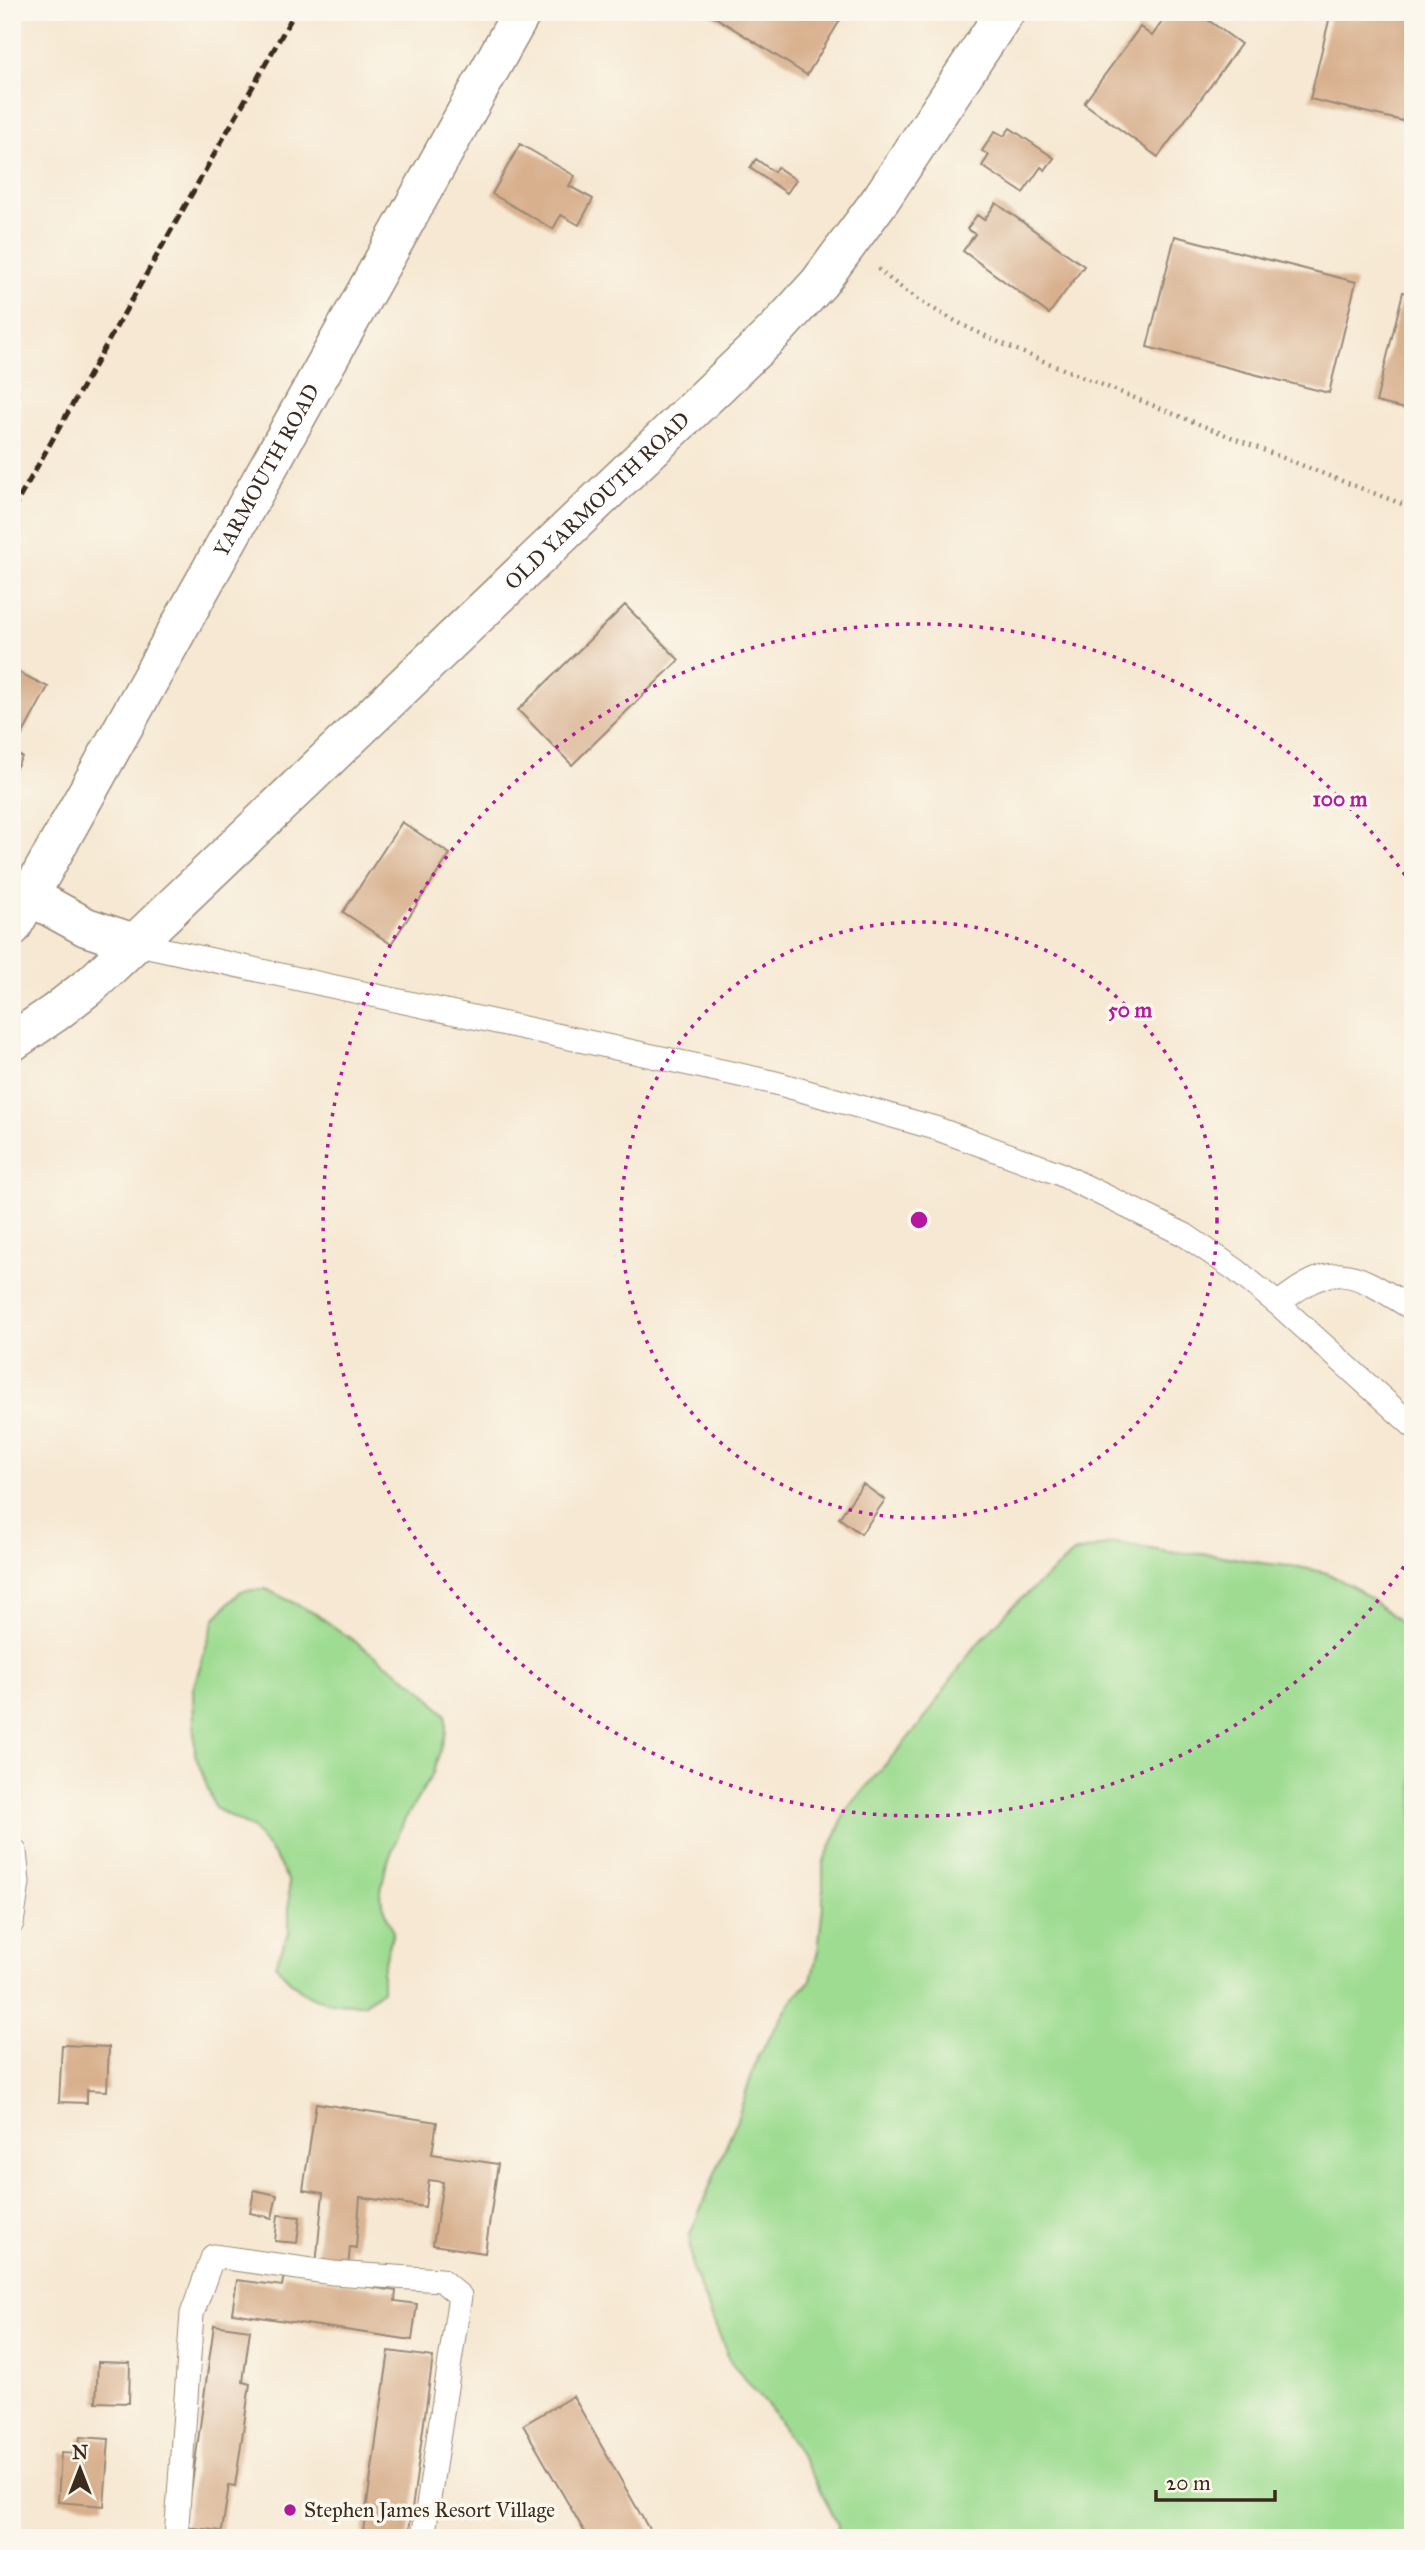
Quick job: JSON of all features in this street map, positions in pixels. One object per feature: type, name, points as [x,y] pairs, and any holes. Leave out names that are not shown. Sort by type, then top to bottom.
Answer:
[{"type":"street","name":"YARMOUTH ROAD","points":[[21,912],[522,12]]},
{"type":"street","name":"OLD YARMOUTH ROAD","points":[[12,1042],[56,1013],[93,983],[733,373],[819,284],[1005,12]]},
{"type":"street","points":[[21,912],[86,927],[134,943]]},
{"type":"lane","points":[[134,943],[776,1083],[935,1128],[1058,1173],[1185,1235],[1236,1270],[1278,1304],[1413,1426]]},
{"type":"lane","points":[[1278,1304],[1301,1285],[1337,1273],[1365,1280],[1413,1309]]},
{"type":"lane","points":[[12,1849],[15,1851],[18,1882],[12,1923]]},
{"type":"lane","points":[[176,2538],[192,2314],[213,2256],[334,2273],[441,2280],[460,2296],[423,2538]]},
{"type":"path","points":[[849,242],[892,281],[949,317],[1032,358],[1413,508]]},
{"type":"green space","points":[[1115,1543],[1169,1552],[1217,1555],[1327,1573],[1359,1590],[1413,1632],[1413,2538],[837,2538],[838,2525],[810,2471],[774,2413],[731,2363],[693,2271],[689,2237],[737,2120],[758,2056],[792,2000],[811,1980],[818,1951],[823,1906],[823,1863],[847,1809],[923,1721],[971,1651],[1013,1606],[1074,1553]]},
{"type":"green space","points":[[266,1589],[316,1614],[419,1687],[446,1715],[446,1732],[433,1773],[404,1821],[386,1866],[380,1896],[393,1932],[382,1972],[382,1990],[364,2004],[335,2003],[314,1998],[296,1986],[275,1965],[289,1933],[289,1882],[275,1857],[252,1828],[215,1808],[195,1754],[193,1689],[215,1618],[241,1591]]},
{"type":"building","points":[[707,12],[834,12],[842,17],[807,75]]},
{"type":"building","points":[[1169,12],[1197,12],[1241,44],[1158,157],[1084,103],[1140,27],[1152,36]]},
{"type":"building","points":[[1331,12],[1413,12],[1413,81],[1403,121],[1310,99]]},
{"type":"building","points":[[1010,128],[1054,158],[1045,170],[1041,167],[1023,193],[982,166],[989,155],[982,151],[995,131],[1004,136]]},
{"type":"building","points":[[520,144],[575,176],[569,186],[593,199],[579,225],[561,215],[553,229],[492,194]]},
{"type":"building","points":[[756,159],[774,172],[777,167],[796,180],[787,193],[750,168]]},
{"type":"building","points":[[996,203],[1084,266],[1049,314],[963,251],[975,234],[967,229],[977,215],[984,220]]},
{"type":"building","points":[[1175,236],[1356,282],[1329,393],[1147,347]]},
{"type":"building","points":[[1403,292],[1413,294],[1413,411],[1376,402]]},
{"type":"building","points":[[625,605],[679,660],[572,765],[518,710]]},
{"type":"building","points":[[12,669],[48,687],[13,752],[22,757],[12,775]]},
{"type":"building","points":[[402,822],[450,854],[391,944],[343,912]]},
{"type":"building","points":[[863,1484],[885,1500],[861,1534],[839,1518]]},
{"type":"building","points":[[62,2045],[109,2047],[107,2091],[87,2090],[87,2103],[59,2102]]},
{"type":"building","points":[[316,2103],[437,2122],[432,2154],[498,2164],[485,2253],[433,2245],[443,2182],[429,2180],[425,2207],[360,2197],[356,2248],[350,2247],[348,2268],[316,2265],[323,2193],[303,2190]]},
{"type":"building","points":[[254,2190],[277,2195],[272,2218],[250,2213]]},
{"type":"building","points":[[278,2215],[300,2217],[297,2243],[275,2241]]},
{"type":"building","points":[[284,2274],[396,2291],[395,2301],[417,2304],[412,2340],[232,2313],[237,2280],[282,2286]]},
{"type":"building","points":[[214,2325],[250,2330],[243,2382],[250,2384],[235,2486],[229,2485],[222,2531],[186,2527]]},
{"type":"building","points":[[389,2351],[433,2357],[408,2538],[362,2538]]},
{"type":"building","points":[[98,2362],[130,2363],[129,2403],[96,2402]]},
{"type":"building","points":[[573,2396],[654,2538],[588,2538],[523,2425]]},
{"type":"building","points":[[80,2437],[109,2439],[104,2506],[58,2502],[61,2453],[78,2454]]},
{"type":"railway","points":[[12,511],[295,12]]},
{"type":"place","name":"Stephen James Resort Village","points":[[290,2510]]}]
